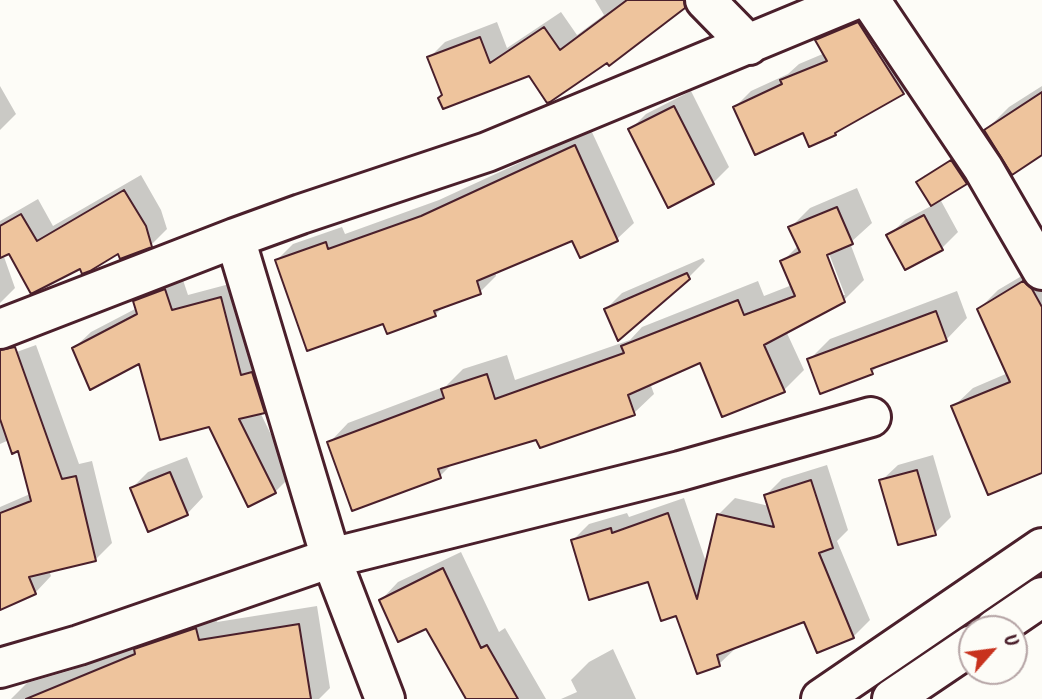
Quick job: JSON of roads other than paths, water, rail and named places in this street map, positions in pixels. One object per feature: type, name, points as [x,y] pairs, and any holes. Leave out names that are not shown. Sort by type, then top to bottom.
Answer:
[{"type":"street","points":[[705,0],[749,45]]},
{"type":"street","points":[[0,329],[235,239],[487,152],[854,0]]},
{"type":"street","points":[[870,0],[982,168],[1042,270]]},
{"type":"street","points":[[235,239],[331,558],[386,699]]},
{"type":"street","points":[[0,668],[79,645],[331,558],[680,471],[871,417]]},
{"type":"street","points":[[821,699],[1042,548]]},
{"type":"street","points":[[1016,615],[1042,597]]},
{"type":"street","points":[[892,699],[958,654]]}]
